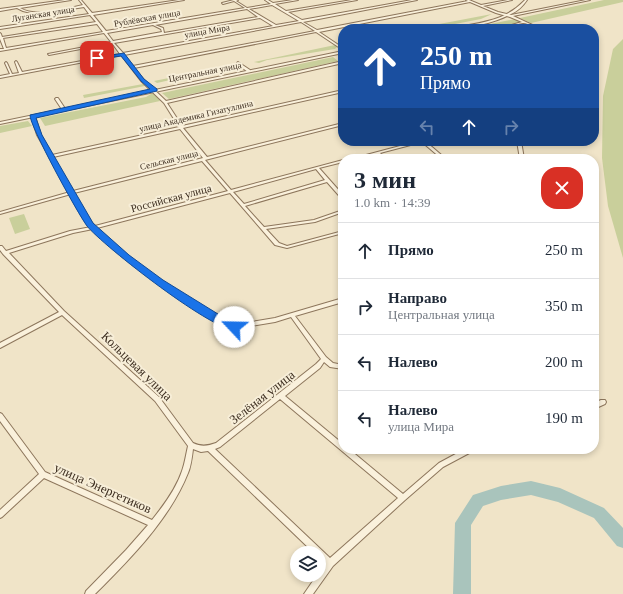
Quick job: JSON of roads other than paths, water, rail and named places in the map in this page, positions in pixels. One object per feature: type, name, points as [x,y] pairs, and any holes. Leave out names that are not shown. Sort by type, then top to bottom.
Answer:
[{"type":"street","points":[[0,10],[70,0]]},
{"type":"street","points":[[80,0],[142,80],[155,90],[165,102],[181,128],[204,159],[243,205],[265,228],[277,244],[288,246],[338,233]]},
{"type":"street","name":"Луганская улица","points":[[0,28],[183,0]]},
{"type":"street","points":[[235,0],[275,26]]},
{"type":"street","points":[[223,3],[238,0]]},
{"type":"street","points":[[266,0],[317,31],[338,46]]},
{"type":"street","name":"Рублёвская улица","points":[[0,50],[296,0]]},
{"type":"street","points":[[286,12],[356,0]]},
{"type":"street","name":"улица Мира","points":[[0,76],[416,0]]},
{"type":"street","points":[[480,6],[511,0]]},
{"type":"street","points":[[509,16],[526,0]]},
{"type":"street","points":[[472,24],[589,0]]},
{"type":"street","points":[[352,24],[468,1],[529,24]]},
{"type":"street","points":[[17,8],[23,12],[37,13],[84,6]]},
{"type":"street","points":[[513,13],[521,14]]},
{"type":"street","points":[[49,54],[260,17]]},
{"type":"street","points":[[517,24],[524,22]]},
{"type":"street","points":[[1,38],[97,23]]},
{"type":"street","points":[[153,24],[162,29],[161,34]]},
{"type":"street","points":[[132,66],[338,27]]},
{"type":"street","points":[[0,34],[5,49]]},
{"type":"street","name":"Центральная улица","points":[[0,123],[338,51]]},
{"type":"street","points":[[16,62],[21,73]]},
{"type":"street","points":[[6,63],[11,74]]},
{"type":"street","points":[[238,63],[249,71]]},
{"type":"street","points":[[165,102],[338,63]]},
{"type":"street","name":"улица Академика Гизатуллина","points":[[52,156],[338,92]]},
{"type":"street","points":[[57,99],[64,110]]},
{"type":"street","points":[[32,116],[39,135],[90,224],[126,257],[159,282],[219,321],[234,327],[292,315],[338,301]]},
{"type":"street","name":"Сельская улица","points":[[0,213],[72,193],[338,125]]},
{"type":"street","points":[[373,154],[403,146]]},
{"type":"street","points":[[428,146],[438,154]]},
{"type":"street","name":"Российская улица","points":[[5,253],[58,236],[94,228],[338,163]]},
{"type":"street","points":[[317,168],[338,193]]},
{"type":"street","points":[[243,205],[327,181]]},
{"type":"street","points":[[265,228],[315,221],[338,213]]},
{"type":"street","name":"Кольцевая улица","points":[[0,247],[62,312],[157,399],[191,445]]},
{"type":"street","points":[[0,346],[62,312]]},
{"type":"street","points":[[292,315],[324,359],[332,365],[338,366]]},
{"type":"street","name":"Зелёная улица","points":[[209,448],[218,445],[242,428],[318,366],[324,359]]},
{"type":"street","points":[[281,396],[338,443]]},
{"type":"street","points":[[599,404],[603,402]]},
{"type":"street","name":"улица Энергетиков","points":[[0,416],[44,474],[153,524]]},
{"type":"street","points":[[89,594],[153,524],[177,490],[185,472],[191,445],[197,448],[209,448],[330,562]]},
{"type":"street","points":[[351,454],[403,498]]},
{"type":"street","points":[[308,594],[330,562],[442,465],[462,454]]},
{"type":"street","points":[[0,514],[44,474]]},
{"type":"waterway","points":[[462,594],[463,523],[478,500],[501,493],[531,488],[560,495],[599,513],[623,540]]}]
